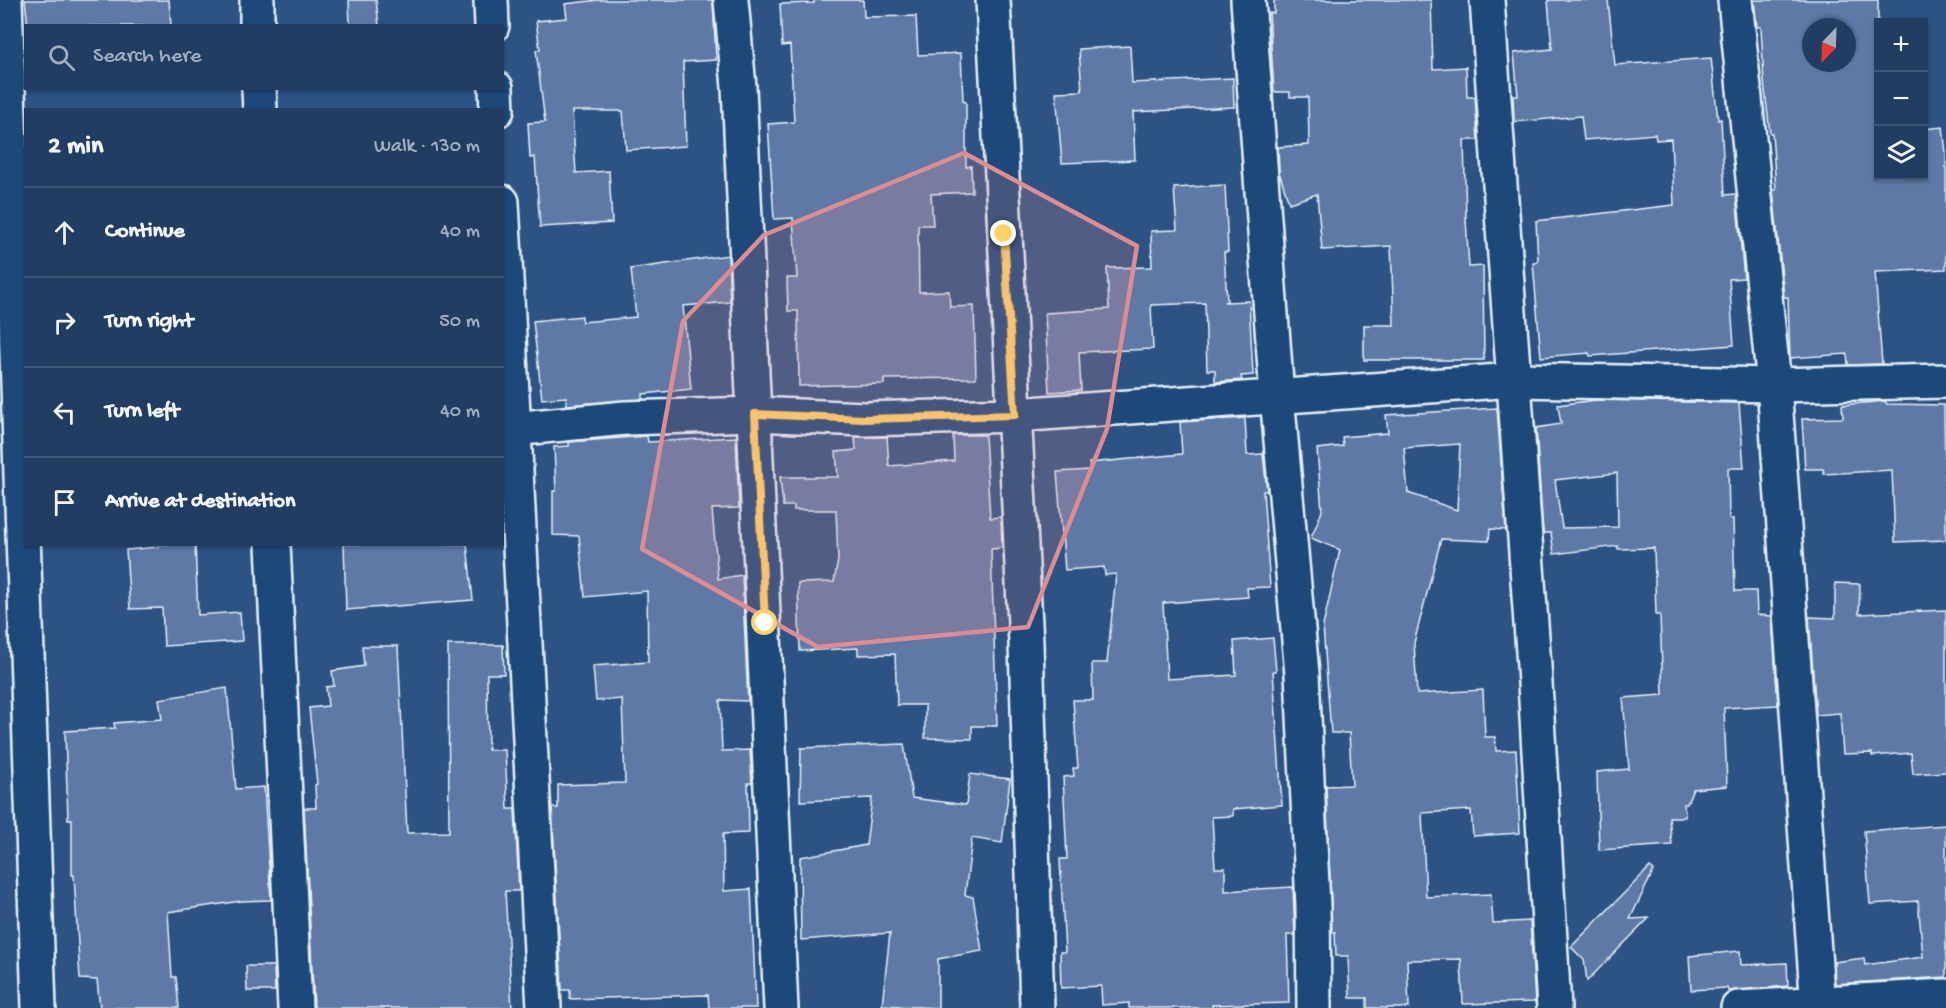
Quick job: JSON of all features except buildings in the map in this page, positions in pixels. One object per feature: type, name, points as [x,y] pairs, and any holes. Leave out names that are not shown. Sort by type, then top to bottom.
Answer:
[{"type":"street","points":[[5,0],[15,458],[39,1008]]},
{"type":"street","points":[[256,0],[257,24]]},
{"type":"street","points":[[491,0],[492,24]]},
{"type":"street","points":[[731,0],[739,87],[781,1008]]},
{"type":"street","points":[[993,0],[1026,643],[1036,1008]]},
{"type":"street","points":[[1248,0],[1277,396],[1302,674],[1313,906],[1314,1008]]},
{"type":"street","points":[[1487,0],[1515,380],[1554,1008]]},
{"type":"street","points":[[1735,0],[1774,385],[1818,1006]]},
{"type":"street","points":[[259,90],[260,108]]},
{"type":"street","points":[[496,90],[497,108]]},
{"type":"street","points":[[504,267],[509,430],[544,1008]]},
{"type":"street","points":[[509,430],[625,418],[755,414],[864,419],[1015,415],[1515,380],[1774,385],[1946,381]]},
{"type":"street","points":[[273,546],[295,1008]]},
{"type":"street","points":[[1738,1008],[1818,1006],[1946,996]]},
{"type":"highlighted area","points":[[964,153],[1137,246],[1107,429],[1028,627],[818,647],[642,549],[683,321],[764,235]]},
{"type":"route","points":[[765,623],[755,414],[864,419],[1015,415],[1004,234]]}]
